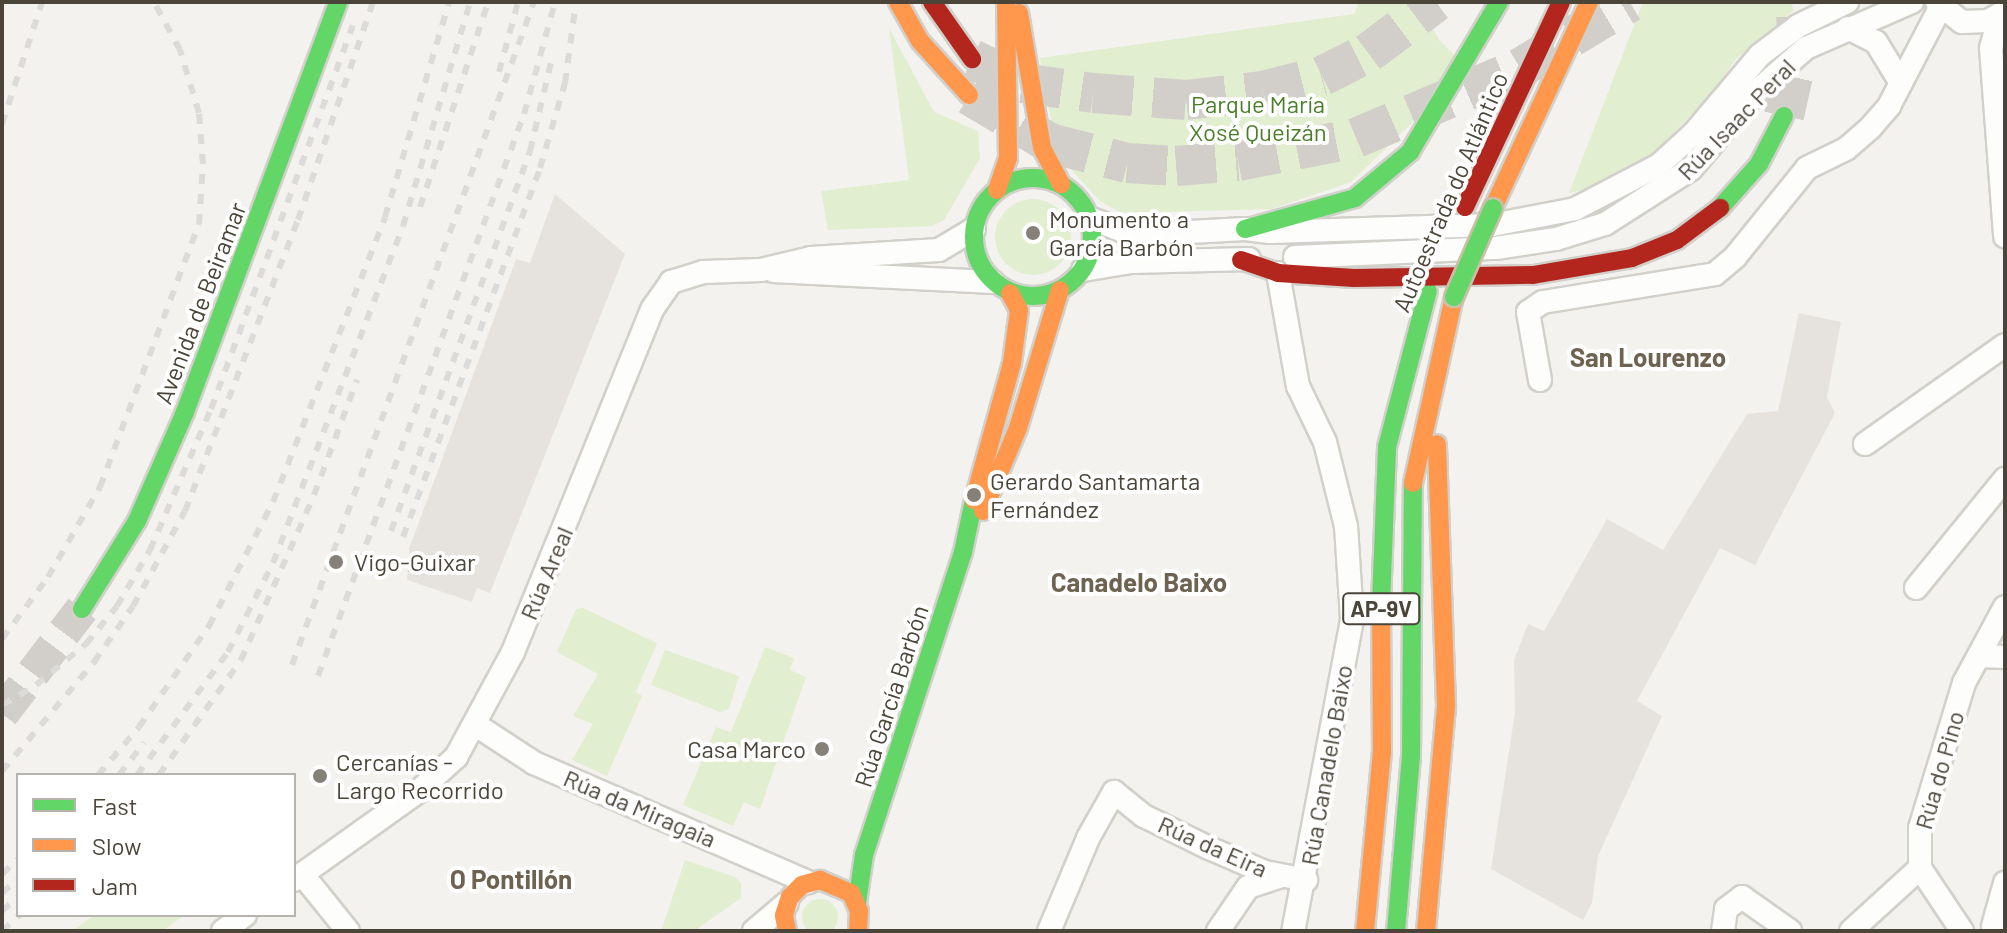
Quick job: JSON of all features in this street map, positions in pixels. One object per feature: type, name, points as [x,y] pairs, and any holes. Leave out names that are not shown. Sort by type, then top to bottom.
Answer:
[{"type":"main road","name":"Avenida de Beiramar","points":[[117,515],[74,604],[137,521],[185,412],[338,2]]},
{"type":"main road","points":[[898,2],[920,41],[969,95]]},
{"type":"main road","points":[[932,2],[972,59]]},
{"type":"main road","points":[[997,190],[1008,158],[1006,2]]},
{"type":"main road","points":[[1017,2],[1042,148],[1061,184],[1078,199],[1089,218],[1093,239],[1083,270],[1060,290],[1044,296],[1002,288],[977,258],[974,229],[986,201],[997,190],[1028,178],[1061,184]]},
{"type":"main road","points":[[1245,229],[1355,198],[1410,152],[1499,2]]},
{"type":"main road","name":"Autoestrada do Atlántico","points":[[1365,931],[1382,751],[1381,551],[1387,447],[1428,291],[1561,2]]},
{"type":"main road","name":"Autoestrada do Atlántico","points":[[1396,931],[1411,756],[1411,503],[1416,452],[1454,297],[1589,2]]},
{"type":"main road","points":[[1241,260],[1278,273],[1500,277],[1568,272],[1632,258],[1677,240],[1714,215],[1759,164],[1784,116]]},
{"type":"main road","name":"Rúa García Barbón","points":[[858,931],[857,903],[864,855],[963,552],[1019,330],[1019,310],[1002,288]]},
{"type":"main road","name":"Rúa García Barbón","points":[[963,552],[1018,428],[1046,323],[1060,290]]},
{"type":"main road","points":[[1426,931],[1446,705],[1437,360]]},
{"type":"main road","name":"Avenida de Beiramar","points":[[129,489],[164,409]]},
{"type":"main road","name":"Rúa García Barbón","points":[[835,882],[864,855]]},
{"type":"main road","points":[[787,931],[787,903],[808,882],[835,882],[857,903]]},
{"type":"street","name":"Rúa Isaac Peral","points":[[1089,218],[1134,235],[1245,229],[1270,232],[1492,225],[1575,209],[1659,165],[1694,133],[1760,55],[1798,26],[1847,2]]},
{"type":"street","name":"Rúa Isaac Peral","points":[[1083,270],[1131,262],[1496,248],[1556,239],[1605,224],[1691,169],[1778,70],[1848,28],[1912,2]]},
{"type":"street","points":[[1540,380],[1528,312],[1543,302],[1715,274],[1735,257],[1807,168],[1846,149],[1871,127],[1901,83],[1938,5],[1962,22],[2002,13]]},
{"type":"street","points":[[2002,13],[1991,48],[2005,236]]},
{"type":"street","points":[[1848,28],[1876,42],[1901,83]]},
{"type":"street","name":"Rúa Areal","points":[[298,877],[420,790],[456,757],[476,725],[544,581],[659,296],[685,275],[761,270],[811,258],[939,250],[974,229]]},
{"type":"street","name":"Rúa Areal","points":[[761,270],[1002,288]]},
{"type":"street","name":"Rúa Canadelo Baixo","points":[[1278,273],[1298,386],[1325,442],[1346,526],[1352,620],[1306,880],[1293,931]]},
{"type":"street","points":[[1865,444],[2005,345]]},
{"type":"street","points":[[1916,588],[2005,479]]},
{"type":"street","name":"Rúa do Pino","points":[[1920,868],[1920,828],[1964,683],[2005,607]]},
{"type":"street","points":[[1979,656],[2005,657]]},
{"type":"street","name":"Rúa da Miragaia","points":[[476,725],[534,763],[808,882]]},
{"type":"street","name":"Rúa da Eira","points":[[1049,931],[1088,838],[1114,792],[1144,816],[1265,872],[1306,880]]},
{"type":"street","points":[[1851,931],[1920,868],[1962,931]]},
{"type":"street","name":"Rúa da Eira","points":[[1218,931],[1248,887],[1283,875]]},
{"type":"street","points":[[298,877],[348,931]]},
{"type":"street","points":[[1994,926],[2004,891]]},
{"type":"street","points":[[1723,931],[1726,909],[1742,897],[1790,931]]},
{"type":"street","points":[[754,931],[787,903]]},
{"type":"street","points":[[223,931],[242,917]]},
{"type":"green space","name":"Parque María Xosé Queizán","points":[[1359,2],[1419,2],[1439,40],[1456,56],[1421,114],[1351,182],[1272,209],[1121,213],[1100,201],[1057,154],[1040,58],[1354,14]]},
{"type":"green space","points":[[1643,2],[1792,2],[1793,11],[1736,59],[1710,95],[1650,157],[1599,187],[1569,193]]},
{"type":"green space","points":[[889,28],[934,112],[978,131],[980,158],[944,220],[932,226],[828,230],[821,191],[909,180]]},
{"type":"green space","points":[[1033,199],[1048,202],[1060,210],[1068,222],[1071,237],[1068,252],[1060,264],[1048,272],[1033,275],[1018,272],[1006,264],[998,252],[995,237],[998,222],[1006,210],[1018,202]]},
{"type":"green space","points":[[583,608],[657,643],[636,692],[642,696],[607,776],[572,760],[593,724],[573,716],[598,674],[557,652],[576,609]]},
{"type":"green space","points":[[765,647],[794,658],[790,670],[806,677],[760,809],[744,802],[733,826],[683,805],[716,727],[731,732]]},
{"type":"green space","points":[[665,650],[739,676],[729,709],[720,712],[651,685]]},
{"type":"green space","points":[[685,860],[735,877],[741,883],[741,898],[694,931],[661,931]]},
{"type":"green space","points":[[813,901],[827,901],[836,910],[836,924],[827,933],[813,933],[804,924],[804,910]]},
{"type":"green space","points":[[92,917],[182,917],[162,931],[72,931]]},
{"type":"shaded area","points":[[555,194],[625,254],[490,593],[477,588],[472,602],[407,580],[409,549],[516,259],[530,263]]},
{"type":"shaded area","points":[[1799,313],[1841,322],[1827,397],[1835,413],[1755,565],[1720,548],[1637,701],[1662,716],[1598,856],[1592,903],[1583,920],[1491,869],[1515,712],[1514,660],[1528,624],[1544,631],[1607,519],[1663,550],[1747,414],[1778,411]]},
{"type":"tunnel","points":[[972,59],[1022,83],[1093,93],[1186,100],[1263,91],[1322,76],[1368,53],[1436,2]]},
{"type":"tunnel","points":[[969,95],[1050,143],[1127,163],[1176,166],[1238,161],[1356,138],[1520,68],[1630,2]]},
{"type":"tunnel","points":[[1784,116],[1797,57],[1796,2]]},
{"type":"tunnel","points":[[2,714],[82,609]]},
{"type":"railway","points":[[2,124],[42,2]]},
{"type":"railway","points":[[2,639],[48,577],[100,487],[199,224],[203,164],[199,113],[180,50],[154,2]]},
{"type":"railway","points":[[2,771],[94,662],[133,606],[185,511],[298,220],[373,2]]},
{"type":"railway","points":[[100,773],[139,727],[209,626],[273,502],[385,217],[449,2]]},
{"type":"railway","points":[[138,773],[228,652],[273,563],[403,226],[470,2]]},
{"type":"railway","points":[[420,207],[488,2]]},
{"type":"railway","points":[[499,72],[518,2]]},
{"type":"railway","points":[[292,665],[534,2]]},
{"type":"railway","points":[[318,676],[524,114],[555,2]]},
{"type":"railway","points":[[403,537],[540,168],[565,83],[576,2]]},
{"type":"railway","points":[[2,705],[36,685],[86,644],[117,606],[150,550],[211,409],[353,25]]},
{"type":"railway","points":[[391,531],[530,151],[552,58]]},
{"type":"railway","points":[[160,773],[241,660],[314,495],[357,380]]},
{"type":"railway","points":[[121,773],[144,743]]},
{"type":"railway","points":[[2,874],[16,861]]},
{"type":"railway","points":[[2,893],[16,881]]},
{"type":"railway","points":[[2,911],[16,899]]},
{"type":"railway","points":[[2,931],[18,917]]},
{"type":"traffic: fast","points":[[82,609],[137,521],[185,412],[338,2]]},
{"type":"traffic: fast","points":[[1245,229],[1355,198],[1410,152],[1499,2]]},
{"type":"traffic: fast","points":[[1720,208],[1759,164],[1784,116]]},
{"type":"traffic: fast","points":[[1033,178],[1056,182],[1075,195],[1088,214],[1092,237],[1088,260],[1075,279],[1056,292],[1033,296],[1010,292],[991,279],[978,260],[974,237],[978,214],[991,195],[1010,182],[1033,178]]},
{"type":"traffic: fast","points":[[1454,297],[1493,208]]},
{"type":"traffic: fast","points":[[1381,604],[1387,447],[1428,291]]},
{"type":"traffic: fast","points":[[1396,931],[1411,756],[1413,483]]},
{"type":"traffic: fast","points":[[857,903],[864,855],[963,552],[974,500]]},
{"type":"traffic: slow","points":[[898,2],[920,41],[969,95]]},
{"type":"traffic: slow","points":[[997,190],[1008,158],[1006,2]]},
{"type":"traffic: slow","points":[[1493,208],[1589,2]]},
{"type":"traffic: slow","points":[[1019,13],[1042,148],[1061,184]]},
{"type":"traffic: slow","points":[[983,511],[1018,428],[1060,290]]},
{"type":"traffic: slow","points":[[974,500],[1012,363],[1019,310],[1010,293]]},
{"type":"traffic: slow","points":[[1413,483],[1453,301]]},
{"type":"traffic: slow","points":[[1426,931],[1446,705],[1437,444]]},
{"type":"traffic: slow","points":[[1365,931],[1382,751],[1381,604]]},
{"type":"traffic: slow","points":[[787,931],[784,915],[790,897],[802,885],[820,880],[851,893],[859,911],[858,931]]},
{"type":"traffic: jam","points":[[932,2],[972,59]]},
{"type":"traffic: jam","points":[[1465,207],[1561,2]]},
{"type":"traffic: jam","points":[[1241,260],[1278,273],[1354,278],[1533,275],[1632,258],[1677,240],[1720,208]]},
{"type":"place","name":"Monumento a García Barbón","points":[[1033,233]]},
{"type":"place","name":"Gerardo Santamarta Fernández","points":[[974,495]]},
{"type":"place","name":"Vigo-Guixar","points":[[336,562]]},
{"type":"place","name":"Casa Marco","points":[[822,749]]},
{"type":"place","name":"Cercanías - Largo Recorrido","points":[[320,776]]},
{"type":"district","name":"San Lourenzo","points":[[1648,357]]},
{"type":"district","name":"Canadelo Baixo","points":[[1139,582]]},
{"type":"district","name":"O Pontillón","points":[[511,879]]}]
